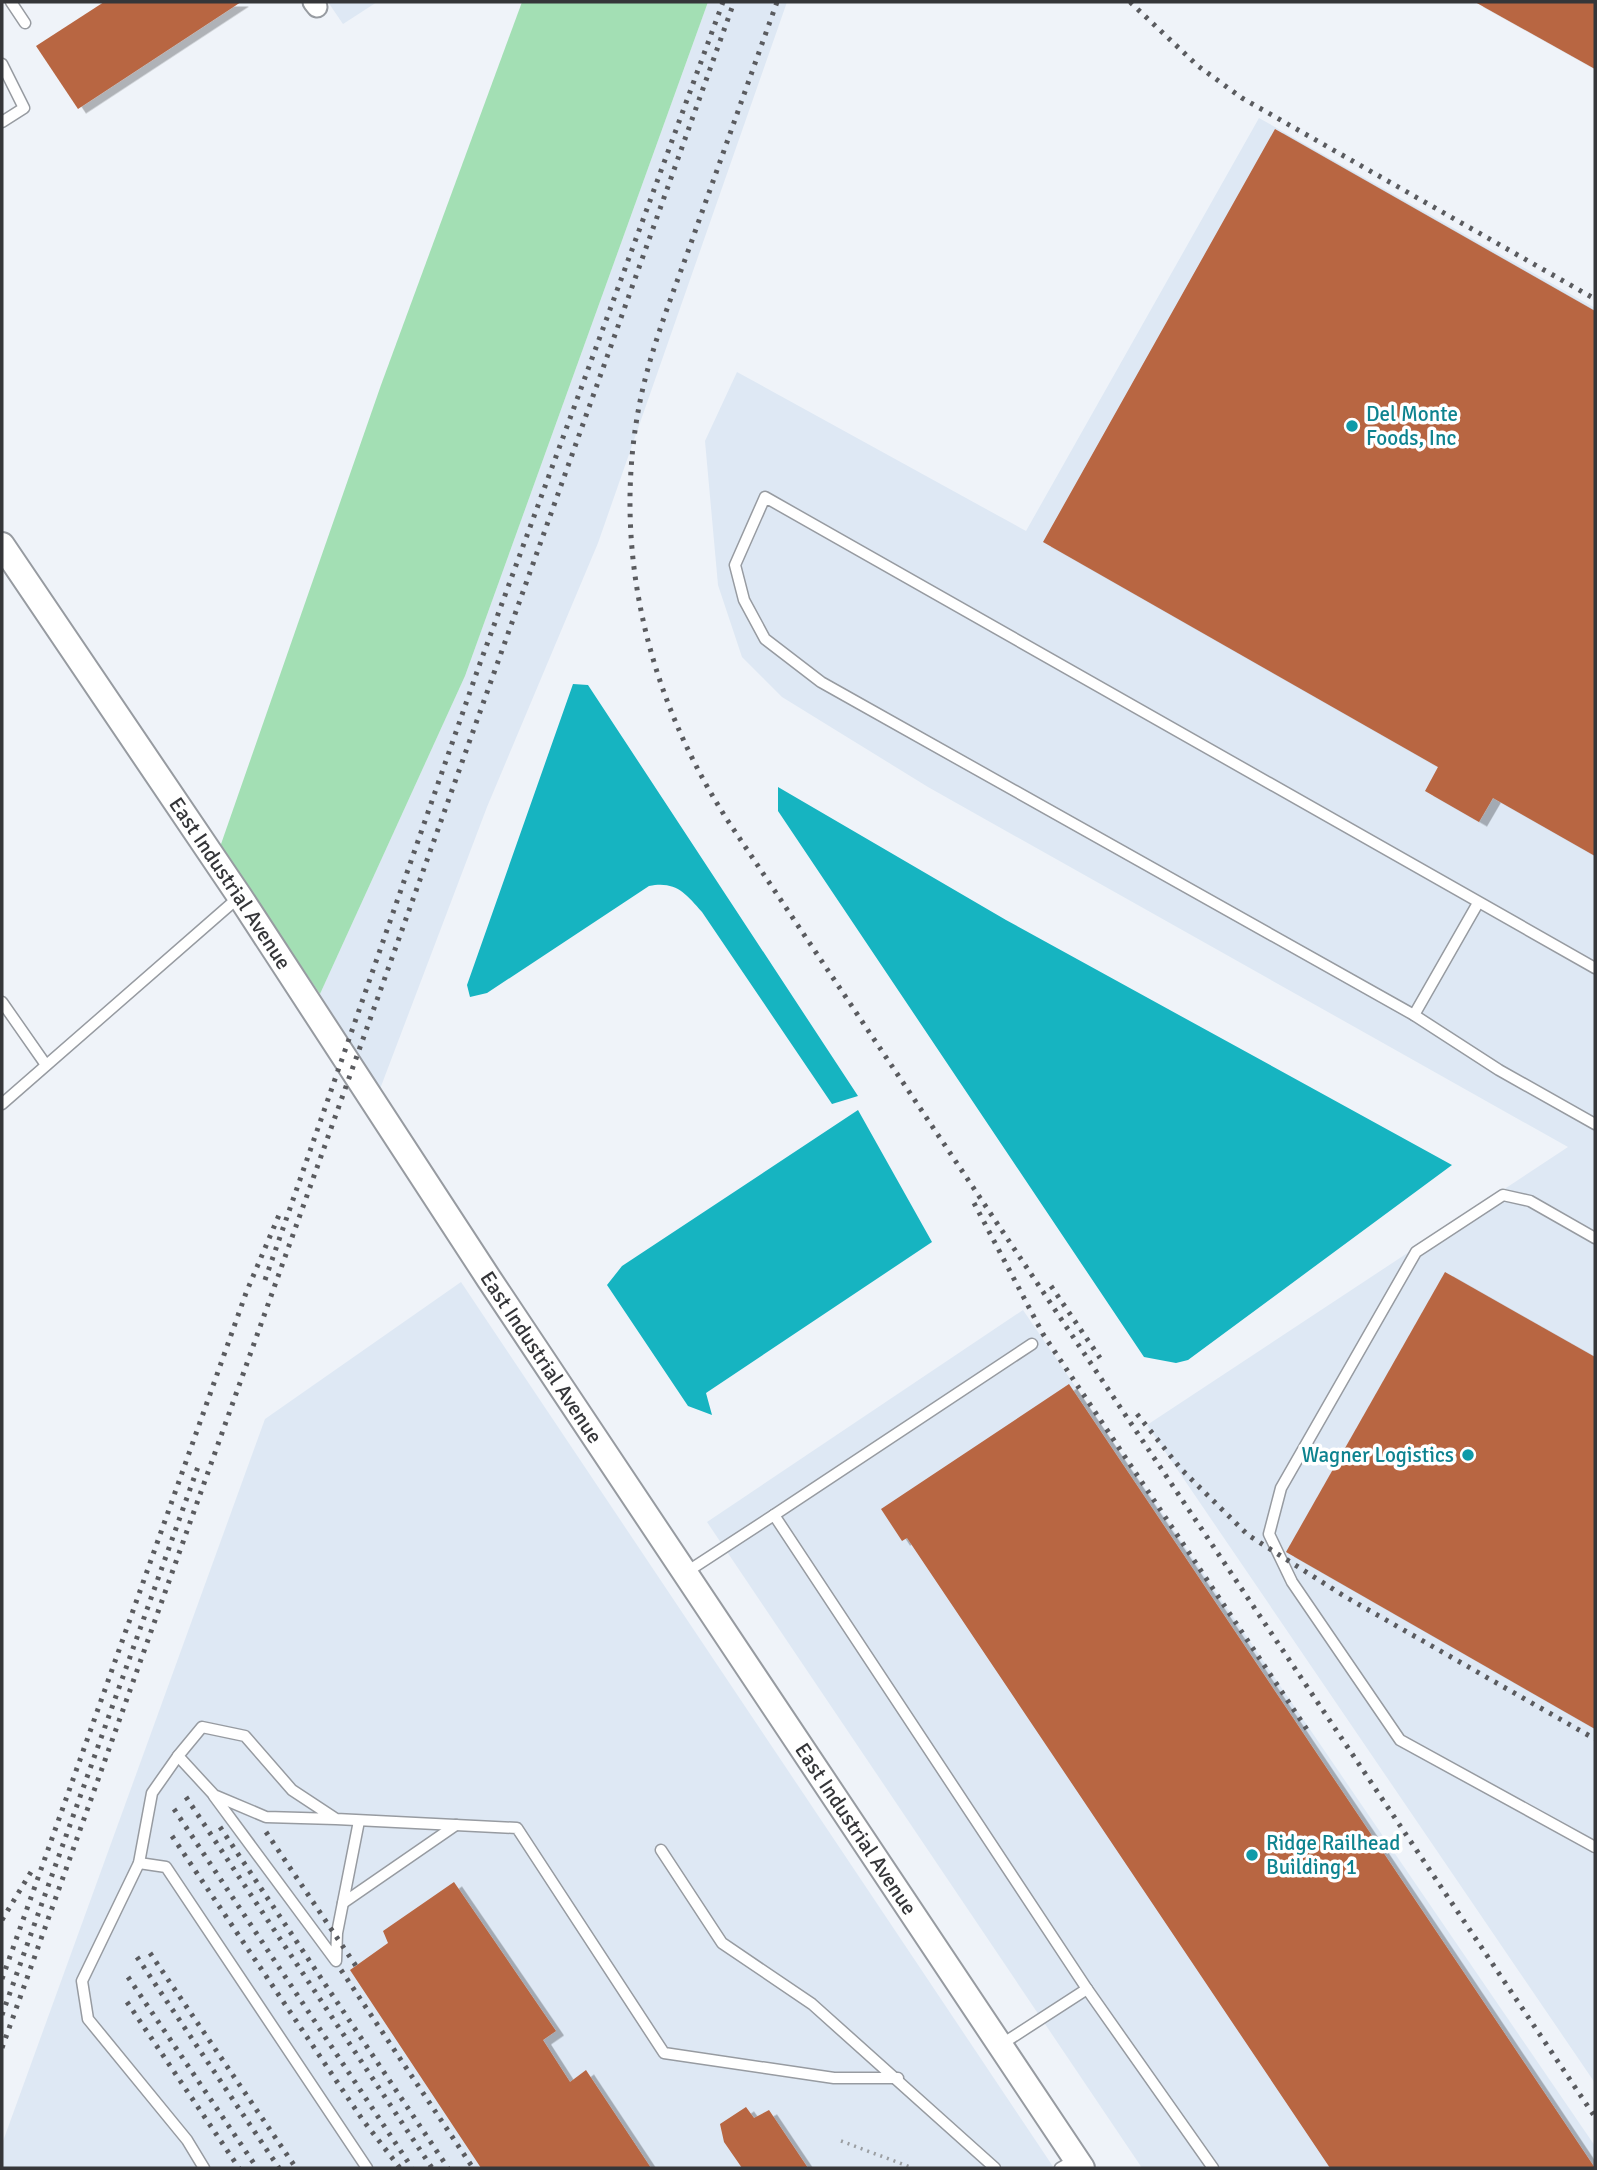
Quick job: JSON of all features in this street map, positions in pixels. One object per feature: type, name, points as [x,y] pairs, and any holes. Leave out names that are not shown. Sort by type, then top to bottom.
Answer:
[{"type":"street","name":"East Industrial Avenue","points":[[2,545],[240,897],[684,1573],[1001,2044],[1073,2165]]},
{"type":"lane","points":[[11,2],[25,23]]},
{"type":"lane","points":[[2,64],[24,108],[2,122]]},
{"type":"lane","points":[[1595,968],[765,497],[735,565],[744,600],[765,639],[821,682],[1414,1014],[1499,1070],[1595,1124]]},
{"type":"lane","points":[[2,1104],[240,897]]},
{"type":"lane","points":[[1414,1014],[1478,903]]},
{"type":"lane","points":[[2,1002],[46,1065]]},
{"type":"lane","points":[[1595,1238],[1530,1201],[1503,1195],[1416,1252],[1281,1488],[1269,1534],[1292,1581],[1400,1740],[1595,1847]]},
{"type":"lane","points":[[684,1573],[1032,1344]]},
{"type":"lane","points":[[774,1515],[1087,1989],[1213,2168]]},
{"type":"lane","points":[[204,2168],[187,2140],[89,2019],[82,1981],[139,1863],[152,1793],[202,1727],[246,1736],[292,1790],[336,1819]]},
{"type":"lane","points":[[178,1756],[214,1795],[336,1961],[343,1903],[359,1821]]},
{"type":"lane","points":[[214,1795],[266,1817],[517,1828],[664,2053],[834,2078],[898,2078]]},
{"type":"lane","points":[[343,1903],[457,1825]]},
{"type":"lane","points":[[661,1850],[722,1944],[812,2004],[898,2078],[995,2168]]},
{"type":"lane","points":[[139,1863],[166,1867],[366,2168]]},
{"type":"lane","points":[[1001,2044],[1087,1989]]},
{"type":"path","points":[[841,2141],[913,2168]]},
{"type":"shaded area","points":[[328,2],[377,2],[343,24]]},
{"type":"shaded area","points":[[708,2],[787,2],[598,543],[487,807],[380,1089],[320,994],[465,676]]},
{"type":"shaded area","points":[[1259,118],[1595,308],[1595,2083],[1147,1425],[1568,1147],[928,787],[782,697],[742,657],[718,585],[705,441],[737,372],[1026,531]]},
{"type":"shaded area","points":[[461,1282],[1054,2168],[2,2168],[2,2144],[265,1419]]},
{"type":"shaded area","points":[[1023,1310],[1595,2146],[1595,2168],[1142,2168],[707,1522]]},
{"type":"green space","points":[[522,2],[708,2],[465,676],[320,994],[220,847],[381,385]]},
{"type":"water","points":[[573,684],[588,685],[858,1096],[832,1104],[702,912],[685,894],[666,885],[649,886],[487,993],[470,997],[467,985]]},
{"type":"water","points":[[778,787],[1006,920],[1452,1165],[1188,1360],[1176,1363],[1144,1357],[778,811]]},
{"type":"water","points":[[858,1110],[932,1242],[706,1393],[712,1415],[688,1406],[607,1285],[622,1266]]},
{"type":"building","points":[[104,2],[241,2],[78,109],[36,46]]},
{"type":"building","points":[[1475,2],[1595,2],[1595,69]]},
{"type":"building","name":"Del Monte Foods, Inc","points":[[1275,129],[1595,311],[1595,856],[1493,798],[1479,822],[1425,791],[1438,767],[1043,542]]},
{"type":"building","name":"Wagner Logistics","points":[[1445,1272],[1595,1357],[1595,1729],[1286,1552]]},
{"type":"building","name":"Ridge Railhead Building 1","points":[[1069,1384],[1595,2168],[1330,2168],[907,1538],[902,1541],[881,1509]]},
{"type":"building","points":[[454,1882],[556,2031],[543,2040],[570,2082],[586,2070],[651,2168],[481,2168],[350,1970],[388,1943],[383,1931]]},
{"type":"building","points":[[746,2107],[754,2118],[769,2110],[808,2168],[742,2168],[724,2142],[720,2124]]},
{"type":"railway","points":[[265,1280],[479,666],[723,2]]},
{"type":"railway","points":[[2,2048],[734,2]]},
{"type":"railway","points":[[777,2],[660,329],[642,392],[633,448],[630,504],[633,560],[642,615],[656,669],[675,721],[699,772],[728,821],[1595,2117]]},
{"type":"railway","points":[[1130,2],[1198,66],[1242,98],[1595,299]]},
{"type":"railway","points":[[974,1203],[1043,1334],[1308,1731]]},
{"type":"railway","points":[[2,1979],[246,1293],[279,1215]]},
{"type":"railway","points":[[1051,1286],[1100,1358]]},
{"type":"railway","points":[[1137,1414],[1181,1469],[1248,1535],[1344,1596],[1595,1739]]},
{"type":"railway","points":[[2,2015],[199,1464]]},
{"type":"railway","points":[[186,1797],[432,2168]]},
{"type":"railway","points":[[174,1809],[412,2168]]},
{"type":"railway","points":[[220,1827],[448,2168]]},
{"type":"railway","points":[[266,1832],[356,1966]]},
{"type":"railway","points":[[172,1836],[362,2119],[400,2168]]},
{"type":"railway","points":[[2,1920],[34,1867]]},
{"type":"railway","points":[[150,1953],[296,2168]]},
{"type":"railway","points":[[137,1957],[279,2168]]},
{"type":"railway","points":[[341,1970],[473,2168]]},
{"type":"railway","points":[[128,1977],[257,2168]]},
{"type":"railway","points":[[127,2002],[239,2168]]},
{"type":"place","name":"Del Monte Foods, Inc","points":[[1352,426]]},
{"type":"place","name":"Wagner Logistics","points":[[1468,1455]]},
{"type":"place","name":"Ridge Railhead Building 1","points":[[1252,1855]]}]
